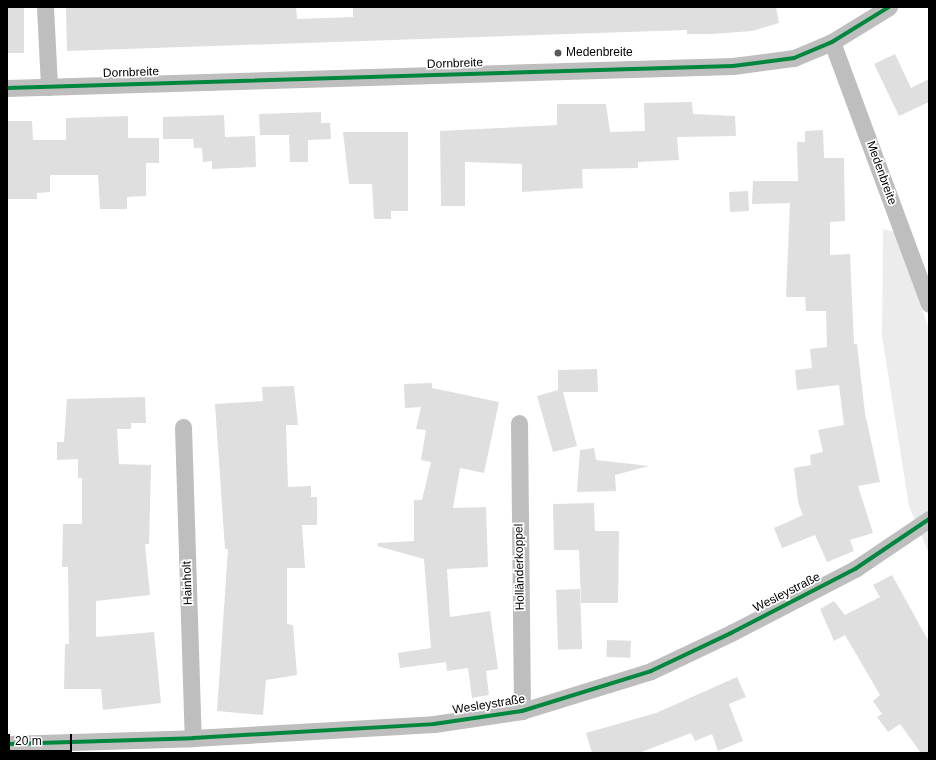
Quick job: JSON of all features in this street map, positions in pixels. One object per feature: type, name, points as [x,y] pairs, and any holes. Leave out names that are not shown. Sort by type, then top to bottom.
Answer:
[{"type":"street","points":[[46,7],[49,87]]},
{"type":"street","name":"Dornbreite","points":[[7,88],[733,66],[794,58],[832,42],[889,7]]},
{"type":"street","name":"Medenbreite","points":[[832,42],[929,304]]},
{"type":"street","name":"Holländerkoppel","points":[[519,423],[522,711]]},
{"type":"street","name":"Hainholt","points":[[183,427],[193,738]]},
{"type":"street","name":"Wesleystraße","points":[[7,744],[193,738],[434,724],[522,711],[651,671],[731,633],[855,569],[929,519]]},
{"type":"shaded area","points":[[883,229],[895,232],[929,329],[929,554],[909,506],[882,336]]},
{"type":"building","points":[[7,7],[24,7],[24,53],[7,53]]},
{"type":"building","points":[[66,7],[296,7],[297,19],[353,17],[353,7],[776,7],[779,23],[752,31],[712,34],[687,34],[687,30],[67,51]]},
{"type":"building","points":[[895,54],[911,88],[929,79],[929,102],[899,116],[874,64]]},
{"type":"building","points":[[692,102],[693,114],[735,116],[736,136],[677,137],[679,160],[638,162],[638,168],[582,169],[583,188],[522,192],[522,164],[465,162],[465,206],[441,206],[440,131],[557,125],[557,104],[606,104],[610,132],[645,131],[644,103]]},
{"type":"building","points":[[321,112],[321,123],[330,123],[331,139],[308,140],[308,162],[290,162],[289,135],[260,135],[259,114]]},
{"type":"building","points":[[224,115],[225,137],[255,136],[256,167],[212,169],[212,161],[203,162],[202,148],[194,148],[193,139],[163,139],[163,117]]},
{"type":"building","points":[[128,116],[128,138],[159,138],[159,163],[146,163],[146,196],[127,197],[127,209],[100,209],[98,175],[50,175],[50,192],[37,193],[37,199],[7,199],[7,121],[32,121],[33,140],[66,140],[66,118]]},
{"type":"building","points":[[823,130],[824,158],[844,158],[845,221],[830,222],[830,255],[850,254],[854,344],[857,344],[865,413],[880,482],[858,486],[873,533],[850,540],[854,551],[827,562],[815,535],[782,548],[774,528],[803,515],[798,502],[794,468],[811,465],[810,455],[823,452],[818,430],[844,425],[839,385],[797,390],[795,370],[812,368],[810,349],[827,347],[826,311],[806,311],[805,297],[786,297],[790,203],[752,204],[753,181],[798,181],[797,142],[805,142],[805,131]]},
{"type":"building","points":[[343,132],[408,132],[408,211],[391,211],[391,219],[374,219],[372,184],[349,184]]},
{"type":"building","points":[[748,191],[749,211],[730,212],[729,192]]},
{"type":"building","points":[[597,369],[598,392],[563,392],[577,446],[553,452],[537,396],[558,390],[558,370]]},
{"type":"building","points":[[432,383],[432,388],[499,402],[484,473],[460,468],[453,508],[486,507],[488,567],[447,569],[450,617],[490,611],[498,669],[486,671],[489,695],[472,698],[468,668],[447,671],[446,662],[400,668],[398,653],[431,648],[424,559],[377,546],[378,543],[414,541],[414,500],[422,500],[431,462],[421,460],[426,430],[416,429],[421,407],[405,408],[404,384]]},
{"type":"building","points":[[294,386],[298,425],[286,425],[288,487],[311,486],[311,497],[317,497],[317,525],[302,525],[305,568],[287,568],[287,624],[293,625],[297,675],[266,680],[263,715],[217,711],[228,549],[225,549],[215,404],[263,401],[262,387]]},
{"type":"building","points":[[145,397],[146,423],[131,423],[131,429],[117,429],[119,464],[151,465],[149,544],[145,544],[150,595],[96,601],[96,637],[154,632],[161,703],[103,710],[101,689],[64,689],[65,644],[69,644],[68,567],[62,567],[63,524],[82,524],[82,478],[78,478],[78,459],[57,460],[57,442],[64,442],[67,399]]},
{"type":"building","points":[[594,448],[596,460],[649,466],[615,475],[616,491],[577,492],[580,450]]},
{"type":"building","points":[[594,503],[595,531],[619,531],[618,603],[581,603],[579,550],[554,550],[553,504]]},
{"type":"building","points":[[892,575],[929,642],[929,753],[921,753],[900,724],[888,732],[877,717],[882,714],[873,701],[880,695],[845,635],[834,641],[820,609],[834,601],[845,615],[880,597],[873,585]]},
{"type":"building","points":[[580,589],[582,649],[558,650],[556,590]]},
{"type":"building","points":[[607,640],[631,641],[630,658],[606,657]]},
{"type":"building","points":[[737,677],[746,697],[729,704],[743,741],[718,751],[712,734],[695,741],[691,733],[639,753],[592,753],[586,733],[656,713]]},
{"type":"cycle path","points":[[7,88],[733,66],[794,58],[832,42],[889,7]]},
{"type":"cycle path","points":[[7,744],[193,738],[434,724],[522,711],[651,671],[731,633],[855,569],[929,519]]},
{"type":"place","name":"Medenbreite","points":[[558,53]]}]
